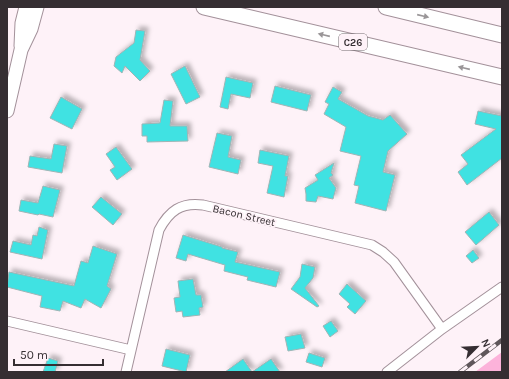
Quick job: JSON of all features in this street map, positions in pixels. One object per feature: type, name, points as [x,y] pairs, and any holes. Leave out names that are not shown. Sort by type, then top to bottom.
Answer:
[{"type":"main road","name":"C26","points":[[204,7],[502,77]]},
{"type":"main road","points":[[386,7],[502,35]]},
{"type":"street","points":[[21,50],[20,36],[26,7]]},
{"type":"street","points":[[7,111],[21,50],[31,29],[37,7]]},
{"type":"street","name":"Bacon Street","points":[[126,372],[159,230],[171,213],[186,205],[195,204],[372,245],[394,262],[442,329]]},
{"type":"street","points":[[388,372],[442,329],[502,287]]},
{"type":"street","points":[[7,321],[131,350]]},
{"type":"shaded area","points":[[502,352],[502,372],[475,372]]},
{"type":"building","points":[[136,30],[145,31],[140,60],[150,71],[140,81],[125,66],[122,73],[114,66],[116,57],[134,43]]},
{"type":"building","points":[[185,66],[200,97],[186,104],[171,74]]},
{"type":"building","points":[[226,77],[253,83],[250,98],[231,94],[228,109],[220,107]]},
{"type":"building","points":[[275,86],[311,95],[307,111],[271,102]]},
{"type":"building","points":[[333,87],[342,92],[338,99],[368,116],[383,120],[390,115],[407,134],[388,151],[383,172],[395,175],[386,211],[355,203],[359,186],[354,185],[361,156],[340,151],[346,127],[324,114],[329,104],[325,102]]},
{"type":"building","points":[[61,97],[82,109],[72,129],[50,118]]},
{"type":"building","points":[[164,100],[173,101],[170,126],[187,126],[188,141],[147,142],[147,136],[142,136],[142,124],[160,123]]},
{"type":"building","points":[[478,111],[502,116],[502,158],[467,185],[458,172],[468,164],[461,155],[496,129],[475,124]]},
{"type":"building","points":[[217,133],[232,136],[228,157],[241,160],[238,174],[209,167]]},
{"type":"building","points":[[54,144],[67,146],[62,173],[28,167],[30,156],[51,159]]},
{"type":"building","points":[[116,147],[132,169],[117,180],[110,170],[115,167],[106,154]]},
{"type":"building","points":[[260,150],[289,156],[285,176],[288,176],[284,197],[267,193],[273,166],[258,163]]},
{"type":"building","points":[[334,163],[331,173],[333,175],[329,178],[336,188],[333,199],[318,196],[316,202],[306,201],[305,188],[318,180],[315,175]]},
{"type":"building","points":[[43,186],[60,190],[53,217],[19,211],[21,200],[38,203]]},
{"type":"building","points":[[101,197],[122,214],[113,225],[92,207]]},
{"type":"building","points":[[489,212],[499,225],[476,245],[465,232]]},
{"type":"building","points":[[39,227],[48,230],[42,259],[10,252],[13,241],[31,245],[33,235],[37,236]]},
{"type":"building","points":[[183,235],[238,252],[235,262],[280,272],[276,287],[247,280],[248,277],[224,271],[225,265],[188,254],[186,261],[176,258]]},
{"type":"building","points":[[93,246],[117,254],[107,286],[111,289],[101,308],[85,299],[81,308],[63,301],[60,311],[40,307],[42,296],[7,287],[9,272],[74,286],[81,261],[88,263]]},
{"type":"building","points":[[473,250],[479,258],[472,263],[466,256]]},
{"type":"building","points":[[302,264],[315,267],[313,278],[305,288],[319,306],[317,307],[291,289],[300,277]]},
{"type":"building","points":[[193,279],[196,295],[201,295],[203,307],[199,308],[200,315],[183,317],[182,311],[176,312],[174,298],[180,297],[178,281]]},
{"type":"building","points":[[347,284],[366,301],[355,314],[347,307],[350,304],[339,294]]},
{"type":"building","points":[[331,321],[338,331],[330,337],[323,326]]},
{"type":"building","points":[[301,334],[305,348],[288,351],[285,337]]},
{"type":"building","points":[[166,349],[190,355],[186,372],[162,366]]},
{"type":"building","points":[[309,353],[325,358],[322,367],[306,362]]},
{"type":"building","points":[[48,358],[58,361],[55,372],[43,372]]},
{"type":"building","points":[[243,359],[252,372],[225,372]]},
{"type":"building","points":[[271,359],[280,372],[252,372]]},
{"type":"railway","points":[[460,372],[502,340]]}]
